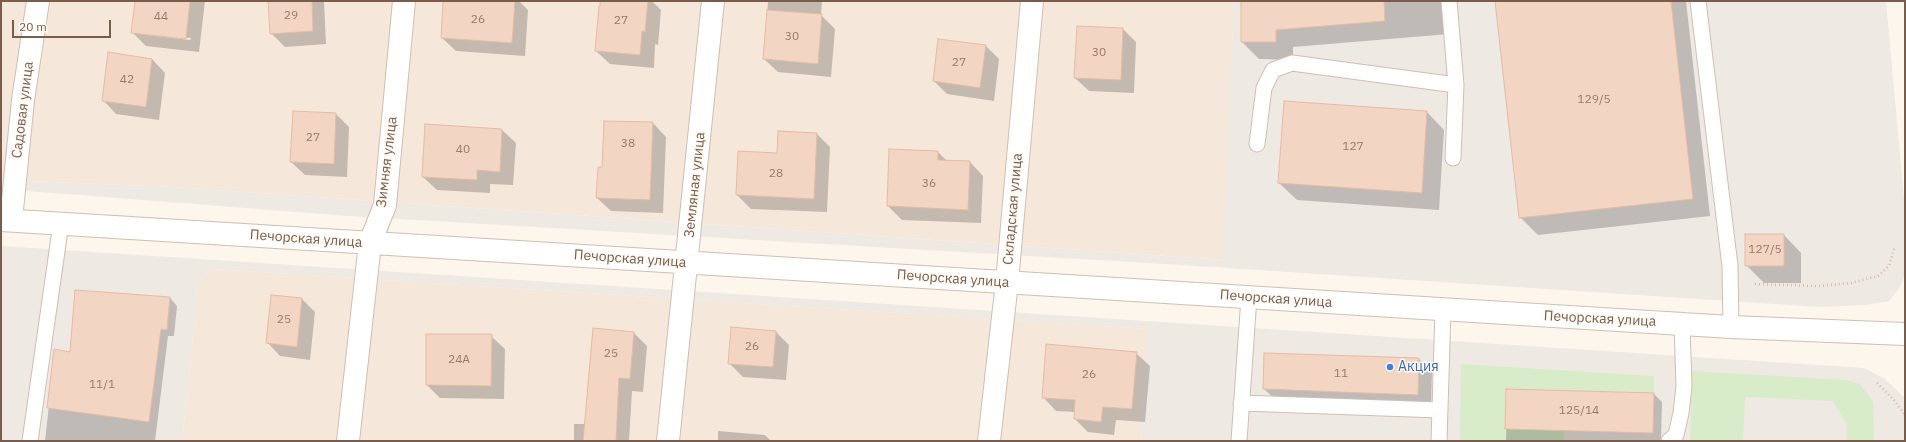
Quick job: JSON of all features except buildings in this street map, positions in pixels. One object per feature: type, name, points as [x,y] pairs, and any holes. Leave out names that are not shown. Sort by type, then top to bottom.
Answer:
[{"type":"street","name":"Садовая улица","points":[[6,220],[38,1]]},
{"type":"street","name":"Зимняя улица","points":[[348,441],[370,242],[384,205],[404,1]]},
{"type":"street","name":"Земляная улица","points":[[668,441],[714,1]]},
{"type":"street","name":"Складская улица","points":[[989,441],[1007,282],[1032,1]]},
{"type":"street","name":"Печорская улица","points":[[6,220],[1443,310],[1731,327],[1905,334]]},
{"type":"lane","points":[[1449,1],[1456,85],[1453,158]]},
{"type":"lane","points":[[1698,1],[1730,266],[1731,327]]},
{"type":"lane","points":[[1257,144],[1264,88],[1273,70],[1292,63],[1456,85]]},
{"type":"lane","points":[[30,441],[61,223]]},
{"type":"lane","points":[[1239,441],[1240,403],[1250,297]]},
{"type":"lane","points":[[1439,441],[1443,310]]},
{"type":"lane","points":[[1669,441],[1676,435],[1681,413],[1684,386],[1682,324]]},
{"type":"lane","points":[[1240,403],[1440,410]]},
{"type":"path","points":[[1730,283],[1817,286],[1851,283],[1878,276],[1889,266],[1895,246]]},
{"type":"path","points":[[1877,383],[1894,400],[1905,414]]},
{"type":"shaded area","points":[[1,1],[1234,1],[1224,260],[172,187],[1,180]]},
{"type":"shaded area","points":[[1234,1],[1886,1],[1905,209],[1905,274],[1900,287],[1889,301],[1866,305],[1820,307],[1182,265],[348,216],[1,189],[1,180],[172,187],[1223,260]]},
{"type":"shaded area","points":[[1,246],[1864,368],[1885,379],[1905,398],[1905,441],[1141,441],[1148,329],[213,269],[199,279],[182,441],[1,441]]},
{"type":"shaded area","points":[[213,269],[1149,329],[1141,441],[182,441],[199,279]]},
{"type":"green space","points":[[1461,364],[1654,376],[1654,393],[1506,389],[1505,429],[1564,431],[1564,441],[1460,441]]},
{"type":"green space","points":[[1692,371],[1847,380],[1860,384],[1873,402],[1874,441],[1847,441],[1847,425],[1833,401],[1745,397],[1743,441],[1690,441]]},
{"type":"place","name":"Акция","points":[[1390,367]]}]
